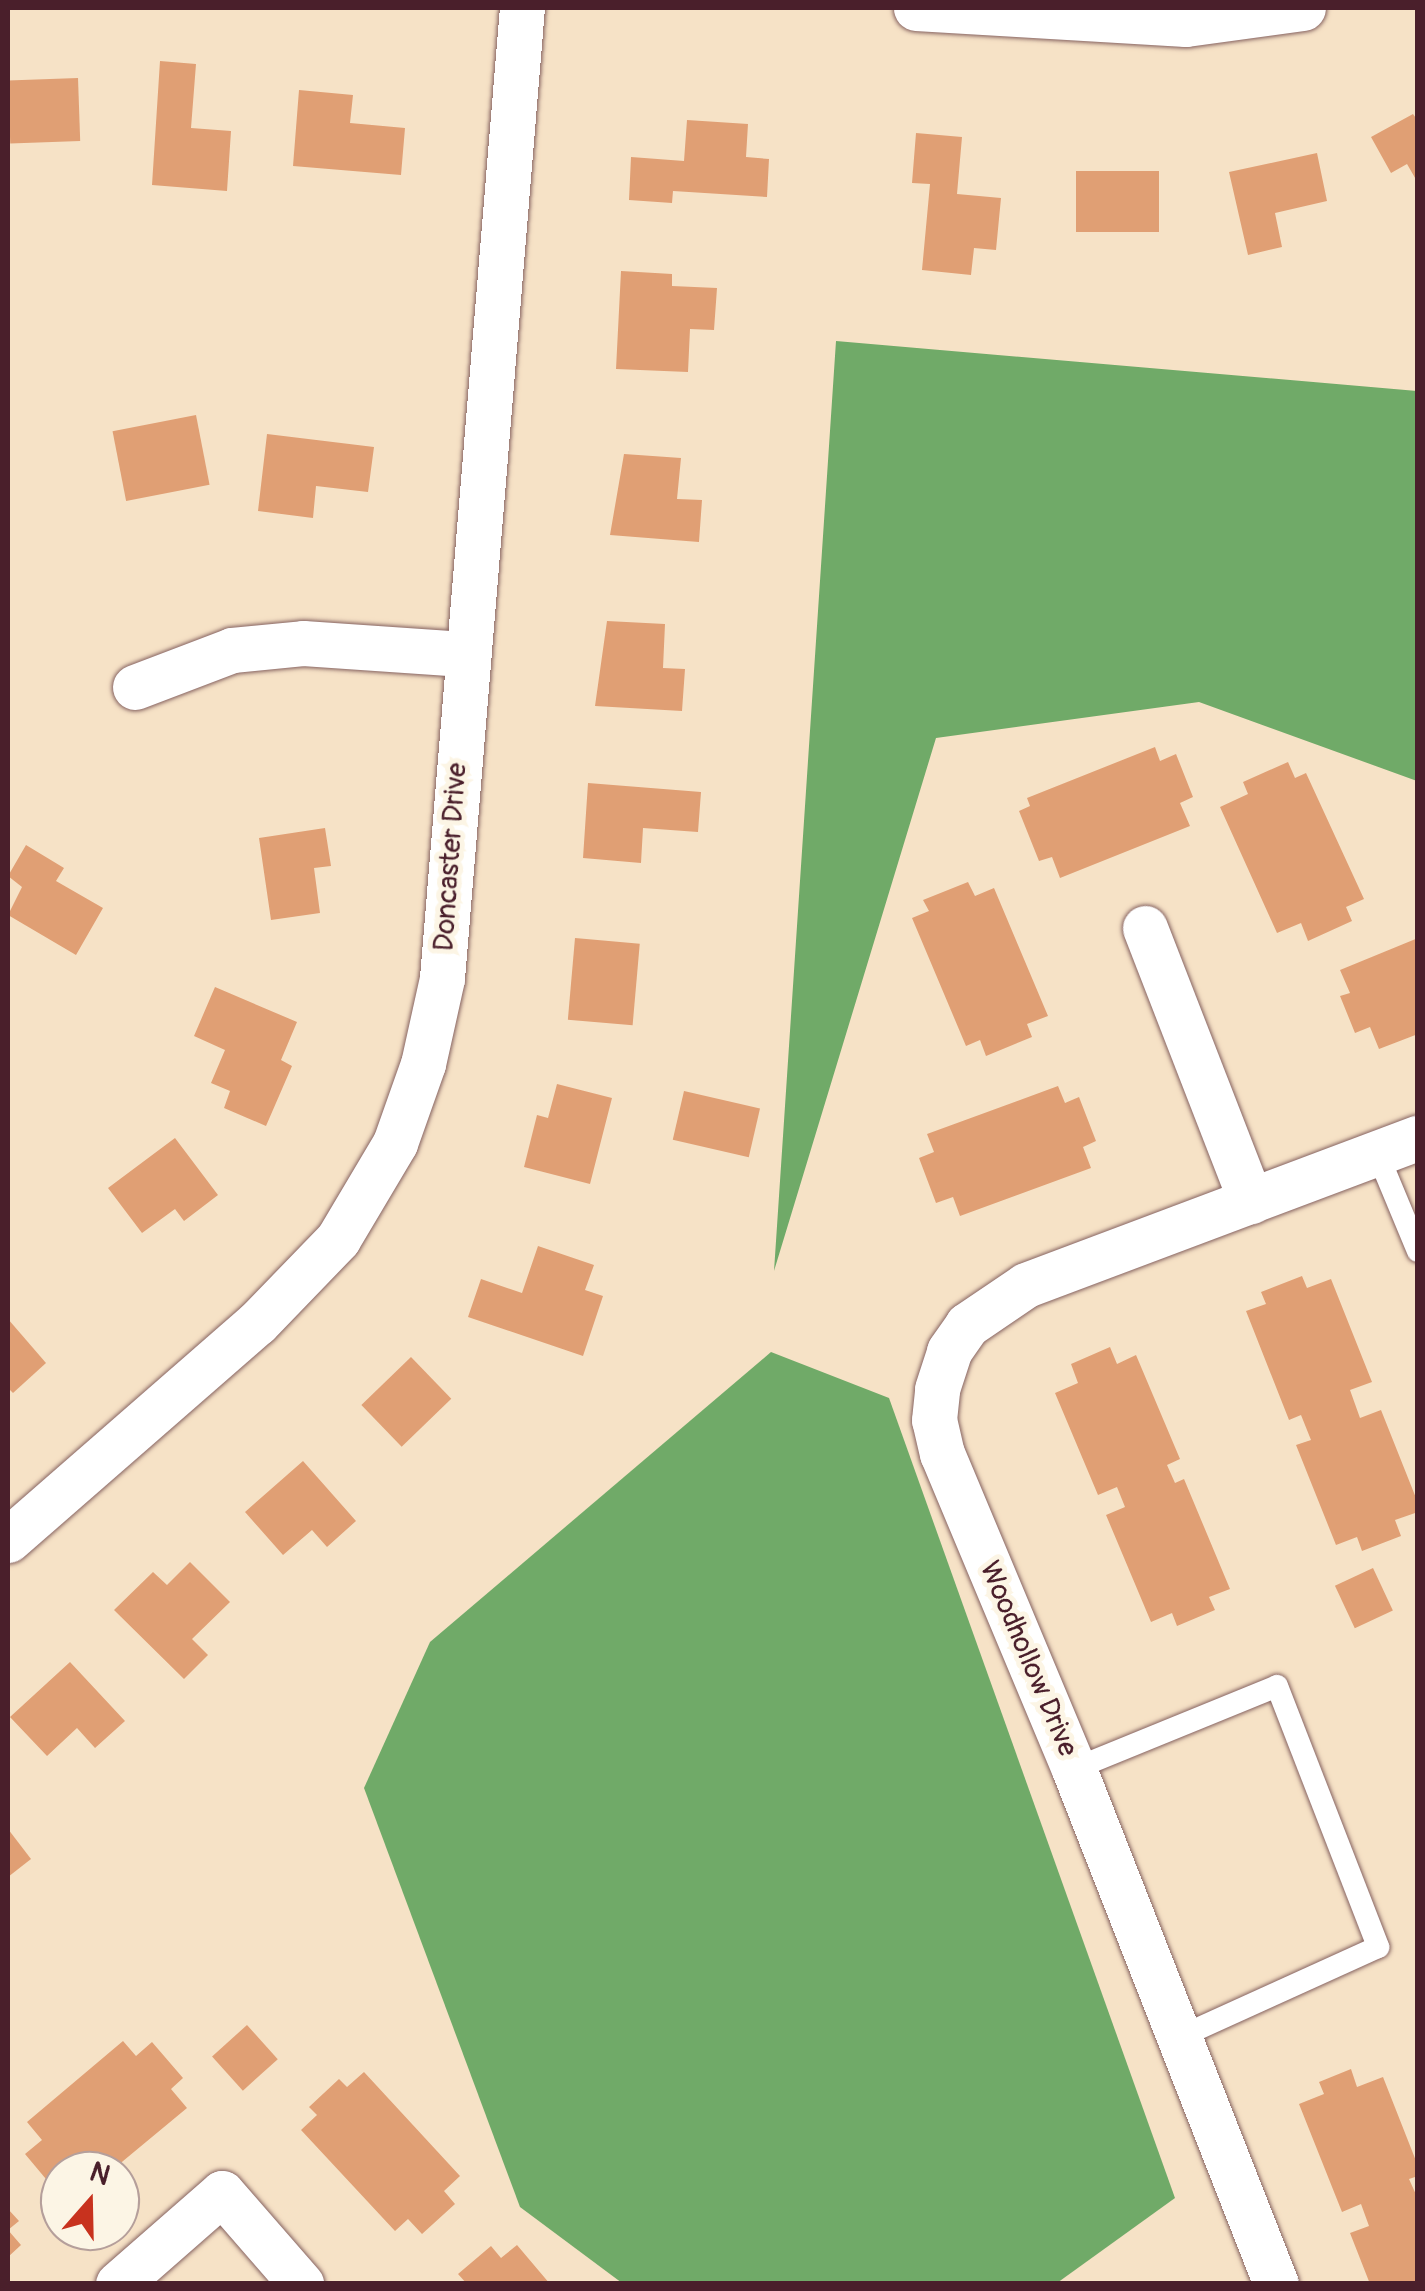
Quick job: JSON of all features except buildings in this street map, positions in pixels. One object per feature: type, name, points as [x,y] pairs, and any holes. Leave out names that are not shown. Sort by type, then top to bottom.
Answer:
[{"type":"street","name":"Doncaster Drive","points":[[8,1540],[257,1323],[338,1239],[395,1142],[423,1064],[442,978],[464,654],[522,8]]},
{"type":"street","points":[[916,8],[1186,24],[1303,8]]},
{"type":"street","points":[[135,687],[232,650],[304,644],[464,654]]},
{"type":"street","points":[[1145,928],[1251,1201]]},
{"type":"street","name":"Woodhollow Drive","points":[[1276,2284],[1074,1769],[942,1454],[934,1420],[941,1376],[966,1325],[1026,1285],[1398,1146]]},
{"type":"street","points":[[118,2284],[222,2193],[301,2284]]},
{"type":"lane","points":[[1398,1146],[1418,1251]]},
{"type":"lane","points":[[1074,1769],[1277,1686],[1378,1948],[1180,2037]]},
{"type":"green space","points":[[836,341],[1417,391],[1417,781],[1199,702],[936,738],[774,1271]]},
{"type":"green space","points":[[771,1352],[889,1398],[1175,2198],[1057,2283],[622,2283],[520,2207],[364,1788],[430,1642]]}]
